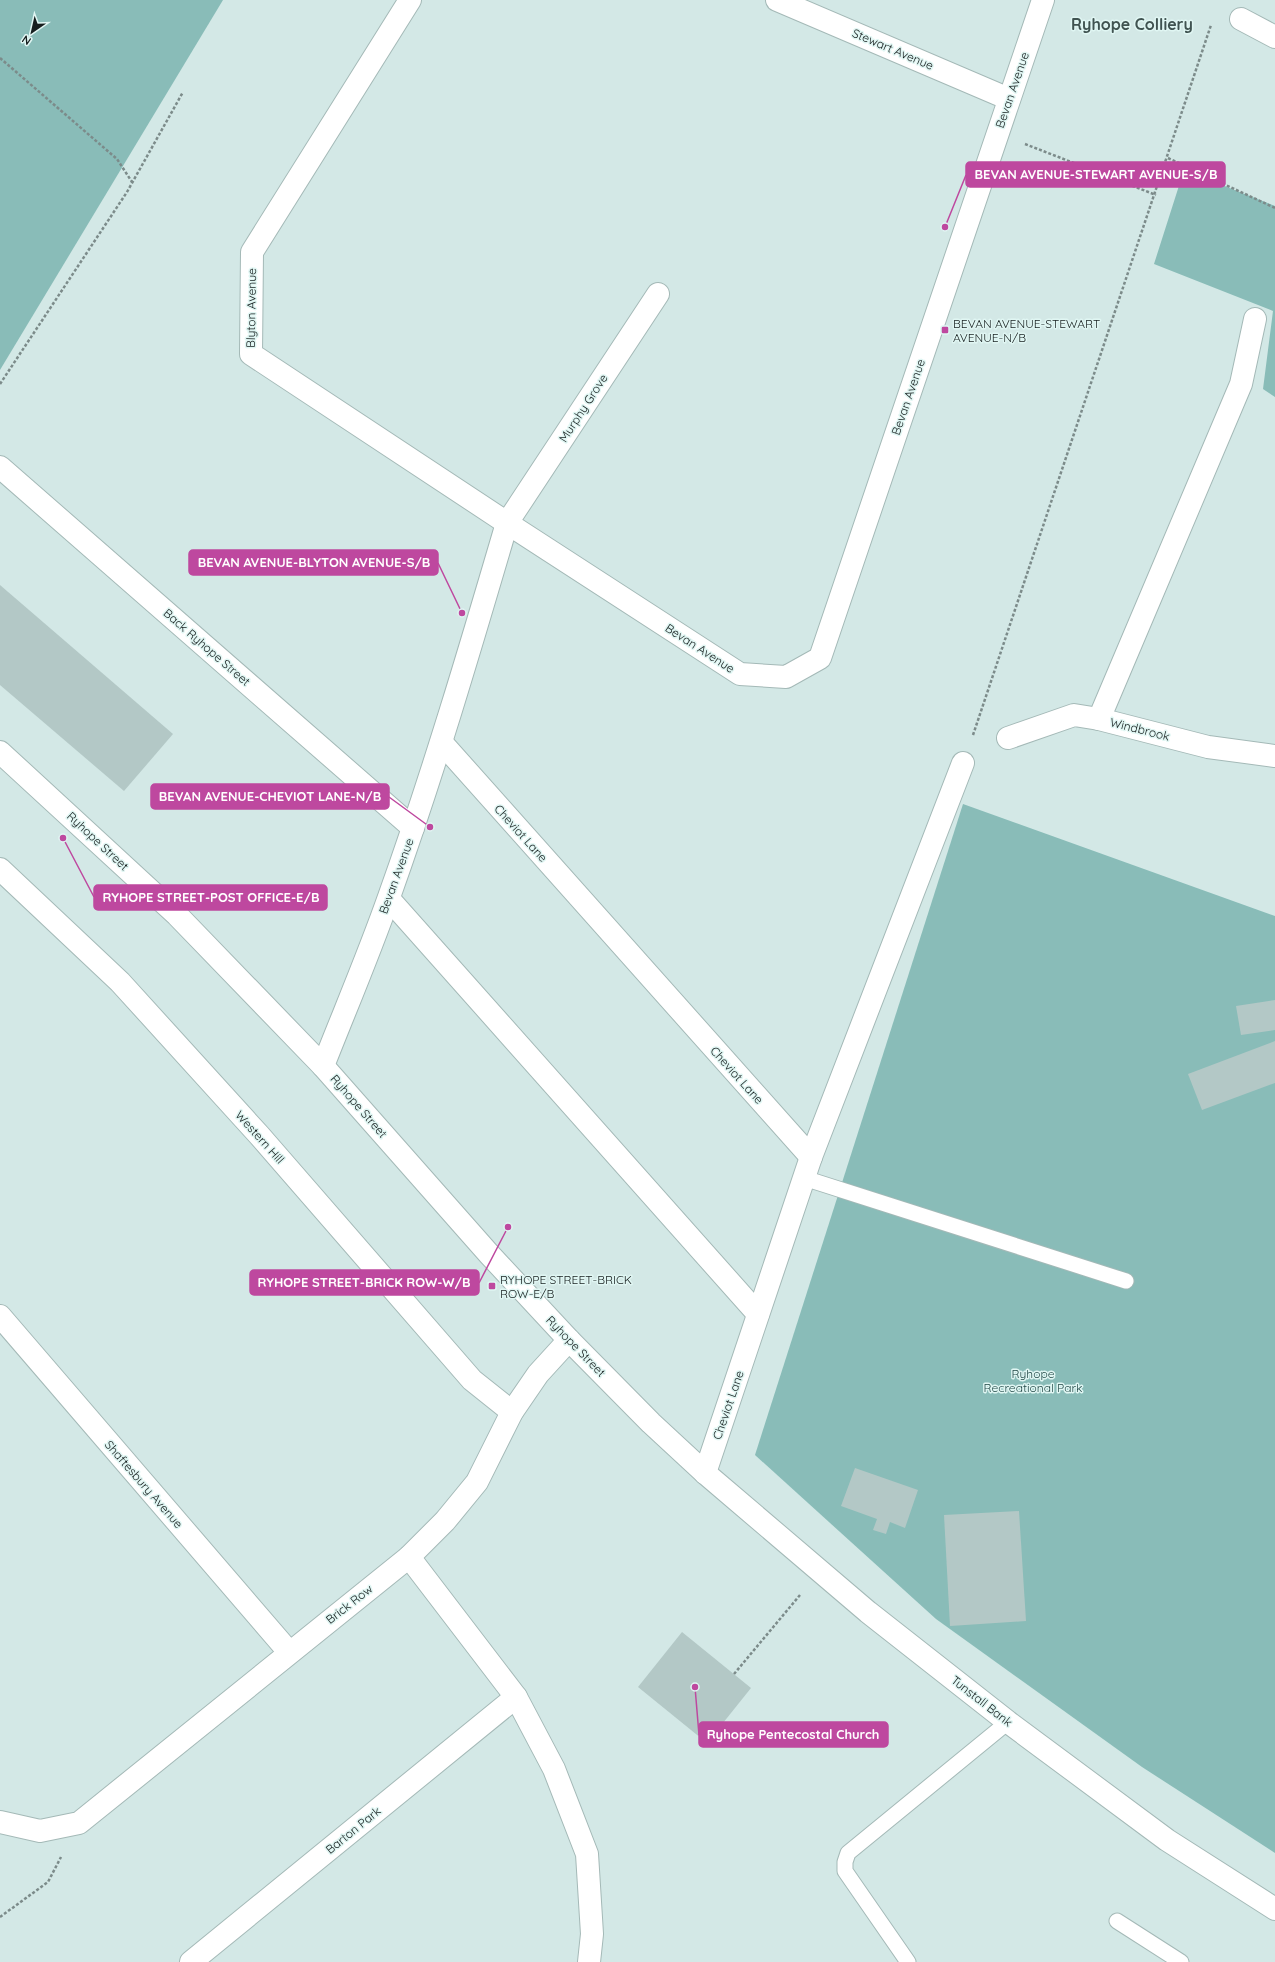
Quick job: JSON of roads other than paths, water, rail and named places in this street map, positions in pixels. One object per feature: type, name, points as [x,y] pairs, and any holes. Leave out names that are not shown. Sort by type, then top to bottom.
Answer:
[{"type":"street","name":"Blyton Avenue","points":[[410,0],[252,252],[250,354],[507,523]]},
{"type":"street","name":"Stewart Avenue","points":[[777,0],[1009,99]]},
{"type":"street","name":"Bevan Avenue","points":[[323,1066],[389,899],[414,828],[442,743],[507,523],[740,674],[786,677],[820,658],[1043,0]]},
{"type":"street","points":[[1241,19],[1275,37]]},
{"type":"street","name":"Murphy Grove","points":[[507,523],[658,294]]},
{"type":"street","points":[[1099,719],[1241,384],[1255,319]]},
{"type":"street","name":"Back Ryhope Street","points":[[0,467],[414,828]]},
{"type":"street","name":"Windbrook","points":[[1008,738],[1074,715],[1099,719],[1208,747],[1275,756]]},
{"type":"street","name":"Cheviot Lane","points":[[442,743],[811,1157],[705,1473]]},
{"type":"street","name":"Ryhope Street","points":[[0,752],[177,915],[323,1066],[489,1254],[569,1340],[651,1423],[705,1473]]},
{"type":"street","points":[[811,1157],[963,763]]},
{"type":"street","name":"Western Hill","points":[[0,869],[120,982],[258,1135],[472,1380],[512,1412]]},
{"type":"street","points":[[389,899],[758,1314]]},
{"type":"street","name":"Shaftesbury Avenue","points":[[0,1316],[289,1652]]},
{"type":"street","name":"Brick Row","points":[[0,1822],[40,1831],[79,1823],[289,1652],[409,1557],[445,1522],[477,1482],[512,1412],[538,1374],[569,1340]]},
{"type":"street","name":"Tunstall Bank","points":[[705,1473],[868,1612],[1008,1722],[1168,1840],[1275,1909]]},
{"type":"street","points":[[409,1557],[516,1697],[554,1769],[587,1854],[592,1934],[589,1962]]},
{"type":"street","name":"Barton Park","points":[[191,1962],[516,1697]]},
{"type":"lane","points":[[804,1178],[1126,1281]]},
{"type":"lane","points":[[908,1962],[845,1871],[844,1862],[848,1853],[1008,1722]]},
{"type":"lane","points":[[1117,1921],[1181,1962]]},
{"type":"place","name":"BEVAN AVENUE-STEWART AVENUE-S/B","points":[[945,227]]},
{"type":"place","name":"BEVAN AVENUE-STEWART AVENUE-N/B","points":[[945,330]]},
{"type":"place","name":"BEVAN AVENUE-BLYTON AVENUE-S/B","points":[[462,613]]},
{"type":"place","name":"BEVAN AVENUE-CHEVIOT LANE-N/B","points":[[430,827]]},
{"type":"place","name":"RYHOPE STREET-POST OFFICE-E/B","points":[[63,838]]},
{"type":"place","name":"RYHOPE STREET-BRICK ROW-W/B","points":[[508,1227]]},
{"type":"place","name":"RYHOPE STREET-BRICK ROW-E/B","points":[[492,1286]]},
{"type":"place","name":"Ryhope Pentecostal Church","points":[[695,1687]]},
{"type":"district","name":"Ryhope Colliery","points":[[1132,24]]},
{"type":"park label","name":"Ryhope Recreational Park","points":[[1033,1380]]}]
